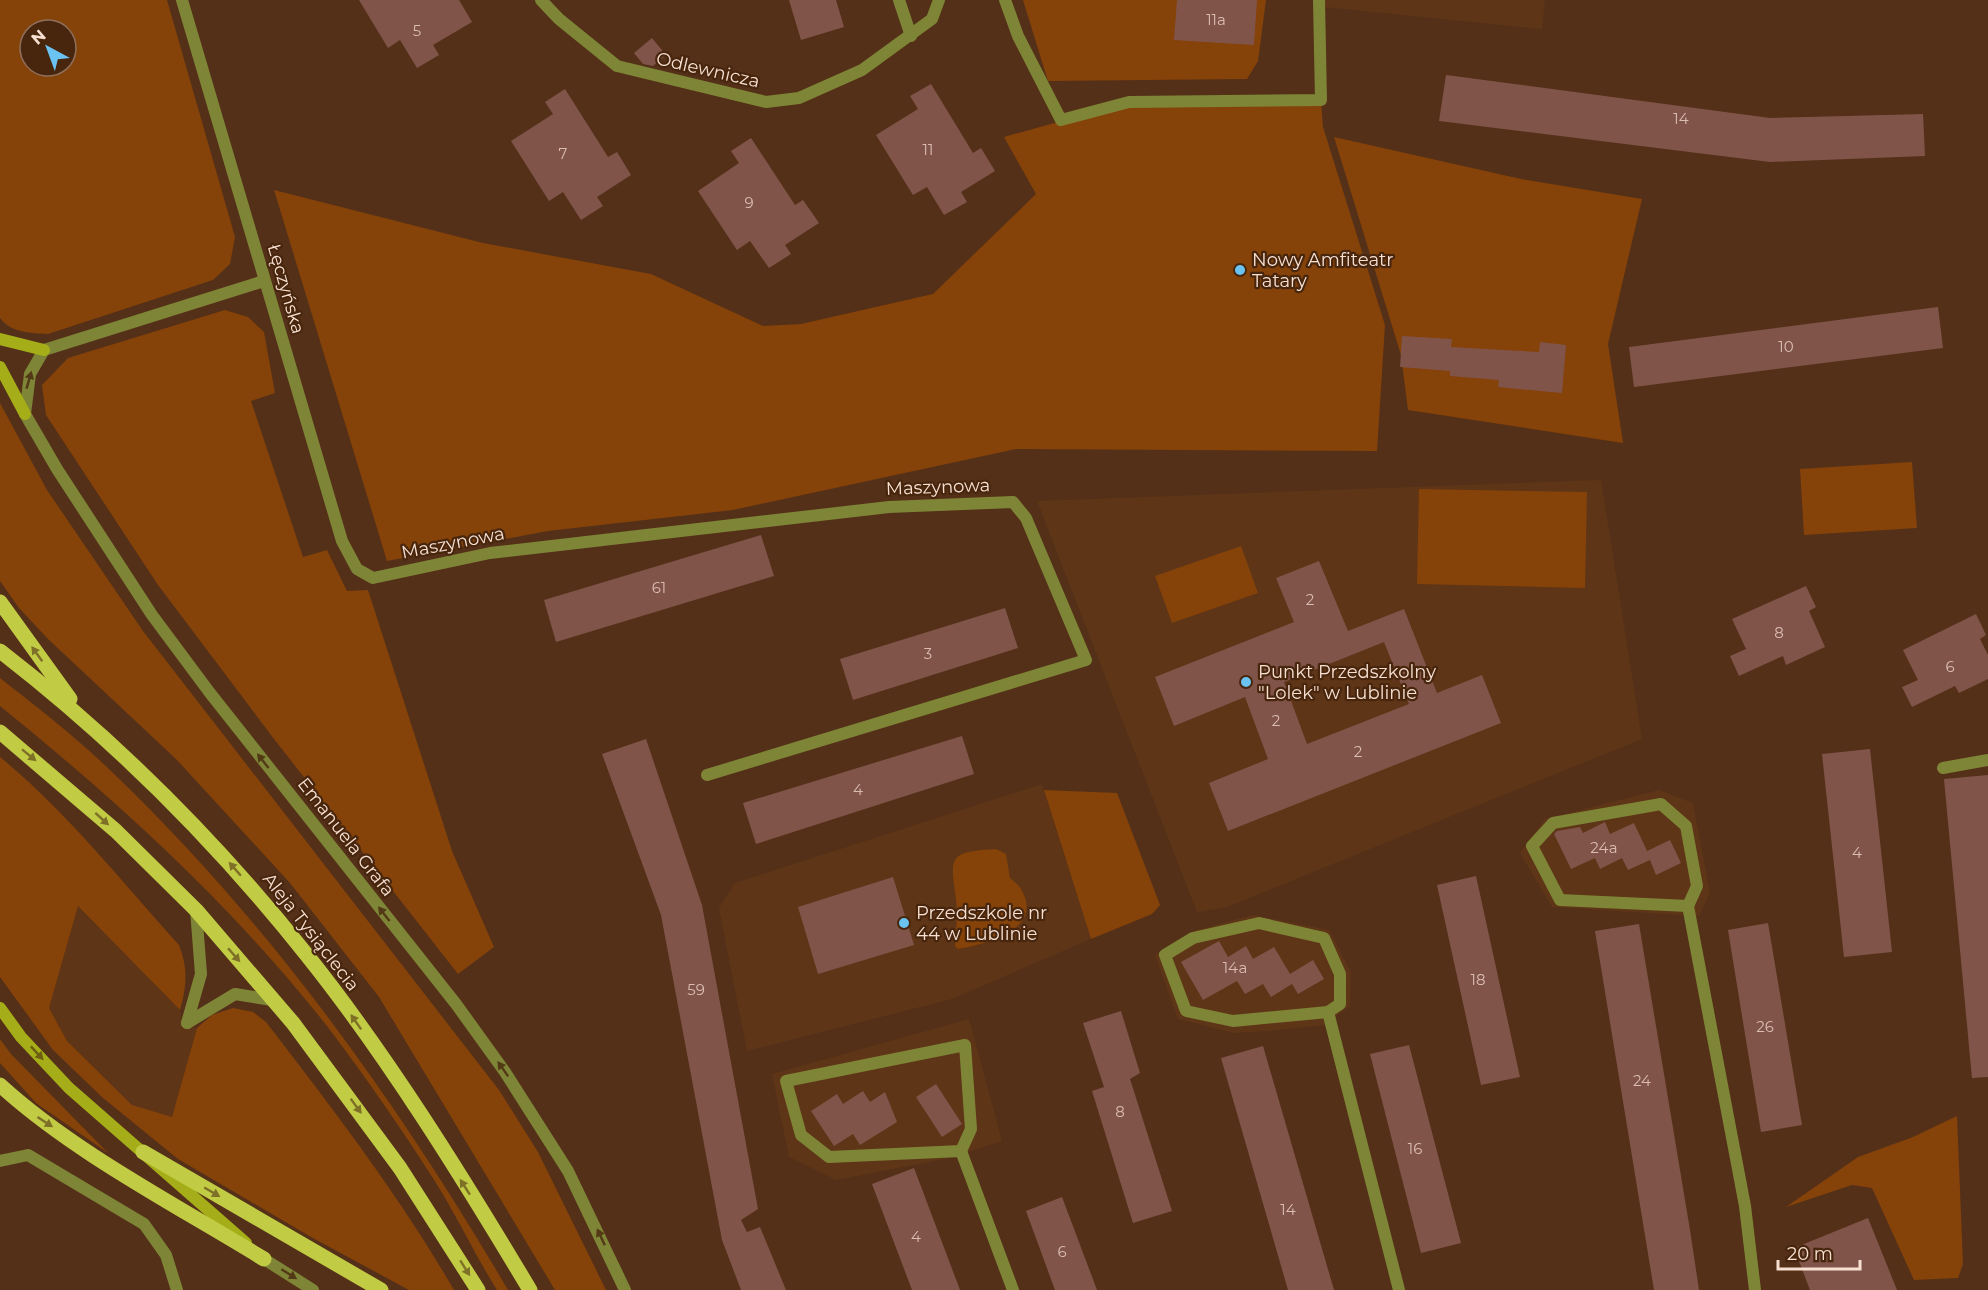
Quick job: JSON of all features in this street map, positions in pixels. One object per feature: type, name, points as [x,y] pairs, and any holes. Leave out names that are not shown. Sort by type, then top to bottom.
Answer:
[{"type":"main road","points":[[0,339],[44,350]]},
{"type":"main road","points":[[0,367],[25,414]]},
{"type":"main road","points":[[0,602],[84,719]]},
{"type":"main road","name":"Aleja Tysiąclecia","points":[[0,651],[84,719],[223,856],[307,955],[390,1069],[530,1290]]},
{"type":"main road","points":[[0,732],[116,831],[196,910],[336,1079],[400,1168],[478,1290]]},
{"type":"main road","points":[[0,1008],[21,1037],[69,1088],[106,1123],[143,1152],[264,1259]]},
{"type":"main road","points":[[0,1084],[32,1114],[264,1259]]},
{"type":"main road","points":[[143,1152],[381,1290]]},
{"type":"street","name":"Łęczyńska","points":[[182,0],[238,183],[264,281],[342,541],[357,569],[372,578]]},
{"type":"street","name":"Odlewnicza","points":[[541,0],[559,19],[617,66],[766,102],[799,98],[862,70],[932,19],[939,0]]},
{"type":"street","points":[[899,0],[911,36]]},
{"type":"street","points":[[1005,0],[1018,36],[1061,120],[1129,102],[1321,100],[1318,0]]},
{"type":"street","points":[[25,414],[30,374],[44,350],[264,281]]},
{"type":"street","name":"Emanuela Grafa","points":[[25,414],[98,536],[152,615],[210,693],[456,1004],[505,1072],[568,1171],[625,1290]]},
{"type":"street","name":"Maszynowa","points":[[372,578],[490,553],[889,507],[1012,502],[1026,518],[1086,660],[707,775]]},
{"type":"street","points":[[1943,768],[1988,759]]},
{"type":"street","points":[[1688,906],[1560,900],[1532,846],[1553,823],[1661,804],[1686,826],[1697,886],[1688,906],[1745,1206],[1755,1290]]},
{"type":"street","points":[[196,910],[201,974],[187,1023],[235,994],[272,1000]]},
{"type":"street","points":[[1259,923],[1324,938],[1340,974],[1340,1004],[1328,1012],[1233,1021],[1186,1011],[1165,956],[1193,938],[1259,923]]},
{"type":"street","points":[[1328,1012],[1399,1290]]},
{"type":"street","points":[[961,1151],[829,1157],[801,1136],[786,1081],[965,1046],[971,1129],[961,1151],[1014,1290]]},
{"type":"street","points":[[0,1161],[28,1155],[144,1224],[166,1255],[177,1290]]},
{"type":"street","points":[[264,1259],[314,1290]]},
{"type":"shaded area","points":[[0,0],[167,0],[235,237],[230,264],[213,280],[48,334],[16,329],[0,318]]},
{"type":"shaded area","points":[[1023,0],[1266,0],[1258,61],[1247,79],[1048,81]]},
{"type":"shaded area","points":[[1324,0],[1545,0],[1542,29],[1324,7]]},
{"type":"shaded area","points":[[1321,100],[1323,127],[1385,325],[1377,451],[1016,449],[733,510],[548,531],[387,561],[274,190],[483,243],[651,274],[763,326],[801,324],[933,294],[1036,194],[1004,137],[1129,102]]},
{"type":"shaded area","points":[[1334,137],[1521,179],[1642,199],[1608,344],[1623,443],[1408,410],[1401,355]]},
{"type":"shaded area","points":[[225,310],[248,317],[264,332],[275,393],[251,401],[303,557],[327,550],[347,591],[368,590],[452,851],[494,947],[458,974],[274,739],[158,585],[46,415],[42,385],[68,358]]},
{"type":"shaded area","points":[[0,403],[47,490],[143,631],[499,1090],[538,1152],[606,1290],[555,1290],[379,997],[290,883],[176,759],[48,639],[19,608],[0,581]]},
{"type":"shaded area","points":[[1912,462],[1917,528],[1804,535],[1800,469]]},
{"type":"shaded area","points":[[1601,480],[1642,739],[1227,907],[1197,912],[1037,501]]},
{"type":"shaded area","points":[[1419,489],[1587,492],[1585,588],[1417,584]]},
{"type":"shaded area","points":[[1241,546],[1258,593],[1172,623],[1155,576]]},
{"type":"shaded area","points":[[0,678],[71,735],[111,771],[169,829],[277,952],[376,1083],[466,1220],[508,1290],[497,1290],[444,1196],[411,1144],[330,1030],[293,985],[215,899],[132,819],[0,706]]},
{"type":"shaded area","points":[[0,757],[25,778],[93,848],[179,945],[184,961],[185,985],[180,1010],[78,906],[49,1008],[67,1041],[132,1105],[172,1117],[197,1028],[212,1015],[233,1008],[253,1012],[266,1022],[365,1153],[411,1220],[454,1290],[409,1290],[311,1237],[178,1159],[103,1098],[53,1050],[0,977]]},
{"type":"shaded area","name":"Przedszkole nr 44 w Lublinie","points":[[1042,784],[1091,939],[952,999],[747,1051],[719,908],[735,883]]},
{"type":"shaded area","points":[[1044,790],[1117,793],[1160,905],[1152,914],[1091,939]]},
{"type":"shaded area","points":[[1659,790],[1693,803],[1710,893],[1699,916],[1552,907],[1520,853],[1545,819]]},
{"type":"shaded area","points":[[996,849],[1006,854],[1010,878],[1023,894],[1026,901],[1026,912],[1022,921],[1004,936],[958,949],[955,946],[957,911],[953,865],[956,859],[969,852]]},
{"type":"shaded area","points":[[78,905],[180,1010],[182,1022],[197,1028],[172,1118],[132,1105],[67,1041],[49,1008]]},
{"type":"shaded area","points":[[1253,915],[1329,930],[1351,972],[1350,1006],[1324,1025],[1268,1031],[1234,1033],[1178,1019],[1155,955],[1197,930]]},
{"type":"shaded area","points":[[969,1019],[1002,1141],[950,1158],[836,1180],[789,1157],[772,1074]]},
{"type":"shaded area","points":[[0,1039],[11,1054],[108,1153],[36,1103],[0,1063]]},
{"type":"shaded area","points":[[1957,1116],[1963,1264],[1958,1278],[1914,1280],[1872,1188],[1852,1185],[1786,1207],[1858,1157],[1913,1137]]},
{"type":"building","points":[[359,0],[459,0],[472,22],[433,45],[439,55],[417,68],[400,40],[388,48]]},
{"type":"building","points":[[789,0],[836,0],[844,27],[801,40]]},
{"type":"building","points":[[1177,0],[1257,0],[1254,45],[1174,40]]},
{"type":"building","points":[[652,38],[666,55],[653,66],[643,64],[634,53]]},
{"type":"building","points":[[1446,75],[1770,118],[1923,114],[1925,156],[1770,162],[1439,121]]},
{"type":"building","points":[[931,84],[973,153],[981,148],[995,171],[961,192],[967,202],[944,215],[927,187],[913,195],[876,135],[918,109],[910,96]]},
{"type":"building","points":[[565,89],[608,157],[617,152],[631,175],[597,197],[603,206],[581,220],[563,192],[549,201],[511,141],[553,114],[545,102]]},
{"type":"building","points":[[751,138],[795,205],[803,200],[819,223],[785,245],[791,254],[769,268],[750,241],[737,250],[698,191],[739,163],[731,151]]},
{"type":"building","points":[[1938,307],[1943,348],[1634,387],[1629,347]]},
{"type":"building","points":[[1402,336],[1452,339],[1451,347],[1539,352],[1540,342],[1566,345],[1562,393],[1498,387],[1499,380],[1450,376],[1450,371],[1400,367]]},
{"type":"building","points":[[761,535],[774,576],[556,642],[544,600]]},
{"type":"building","points":[[1319,561],[1348,631],[1404,609],[1437,693],[1482,675],[1501,723],[1228,831],[1209,783],[1268,759],[1245,697],[1174,726],[1155,677],[1294,622],[1276,578]],"holes":[[[1384,642],[1409,704],[1307,744],[1284,682]]]},
{"type":"building","points":[[1806,586],[1816,607],[1809,611],[1825,647],[1786,665],[1783,656],[1739,676],[1730,656],[1746,649],[1732,619]]},
{"type":"building","points":[[1005,608],[1018,648],[853,700],[840,659]]},
{"type":"building","points":[[1976,614],[1986,635],[1980,639],[1988,655],[1988,679],[1959,693],[1955,686],[1912,707],[1902,687],[1918,680],[1903,650]]},
{"type":"building","points":[[962,736],[974,774],[756,844],[743,803]]},
{"type":"building","points":[[646,739],[702,905],[758,1209],[741,1220],[747,1232],[760,1227],[786,1290],[741,1290],[722,1240],[661,915],[602,754]]},
{"type":"building","points":[[1870,749],[1892,952],[1844,957],[1822,754]]},
{"type":"building","points":[[1988,775],[1988,1077],[1972,1078],[1944,779]]},
{"type":"building","points":[[1605,822],[1610,834],[1634,823],[1647,851],[1670,840],[1681,863],[1656,875],[1650,860],[1628,870],[1622,858],[1600,869],[1595,858],[1571,869],[1554,834],[1557,831],[1580,827],[1583,833]]},
{"type":"building","points":[[1476,876],[1520,1077],[1481,1085],[1437,885]]},
{"type":"building","points":[[893,877],[914,945],[818,974],[798,907]]},
{"type":"building","points":[[1768,923],[1802,1125],[1761,1132],[1728,930]]},
{"type":"building","points":[[1639,924],[1699,1290],[1654,1290],[1595,931]]},
{"type":"building","points":[[1219,941],[1228,957],[1246,946],[1253,959],[1274,947],[1290,974],[1313,960],[1324,979],[1298,994],[1292,984],[1271,997],[1263,984],[1245,994],[1237,981],[1203,1000],[1181,962]]},
{"type":"building","points":[[1121,1011],[1140,1073],[1130,1079],[1172,1211],[1133,1223],[1092,1091],[1104,1087],[1083,1023]]},
{"type":"building","points":[[1409,1045],[1461,1243],[1421,1253],[1370,1054]]},
{"type":"building","points":[[1263,1046],[1334,1290],[1288,1290],[1221,1058]]},
{"type":"building","points":[[936,1084],[962,1124],[942,1137],[916,1097]]},
{"type":"building","points":[[863,1091],[870,1102],[885,1092],[897,1122],[860,1145],[853,1134],[834,1146],[811,1111],[837,1094],[843,1104]]},
{"type":"building","points":[[914,1168],[960,1290],[912,1290],[872,1184]]},
{"type":"building","points":[[1062,1197],[1097,1290],[1055,1290],[1026,1211]]},
{"type":"building","points":[[1868,1218],[1897,1290],[1810,1290],[1794,1248]]},
{"type":"place","name":"Nowy Amfiteatr Tatary","points":[[1240,270]]},
{"type":"place","name":"Punkt Przedszkolny \"Lolek\" w Lublinie","points":[[1246,682]]},
{"type":"place","name":"Przedszkole nr 44 w Lublinie","points":[[904,923]]}]
